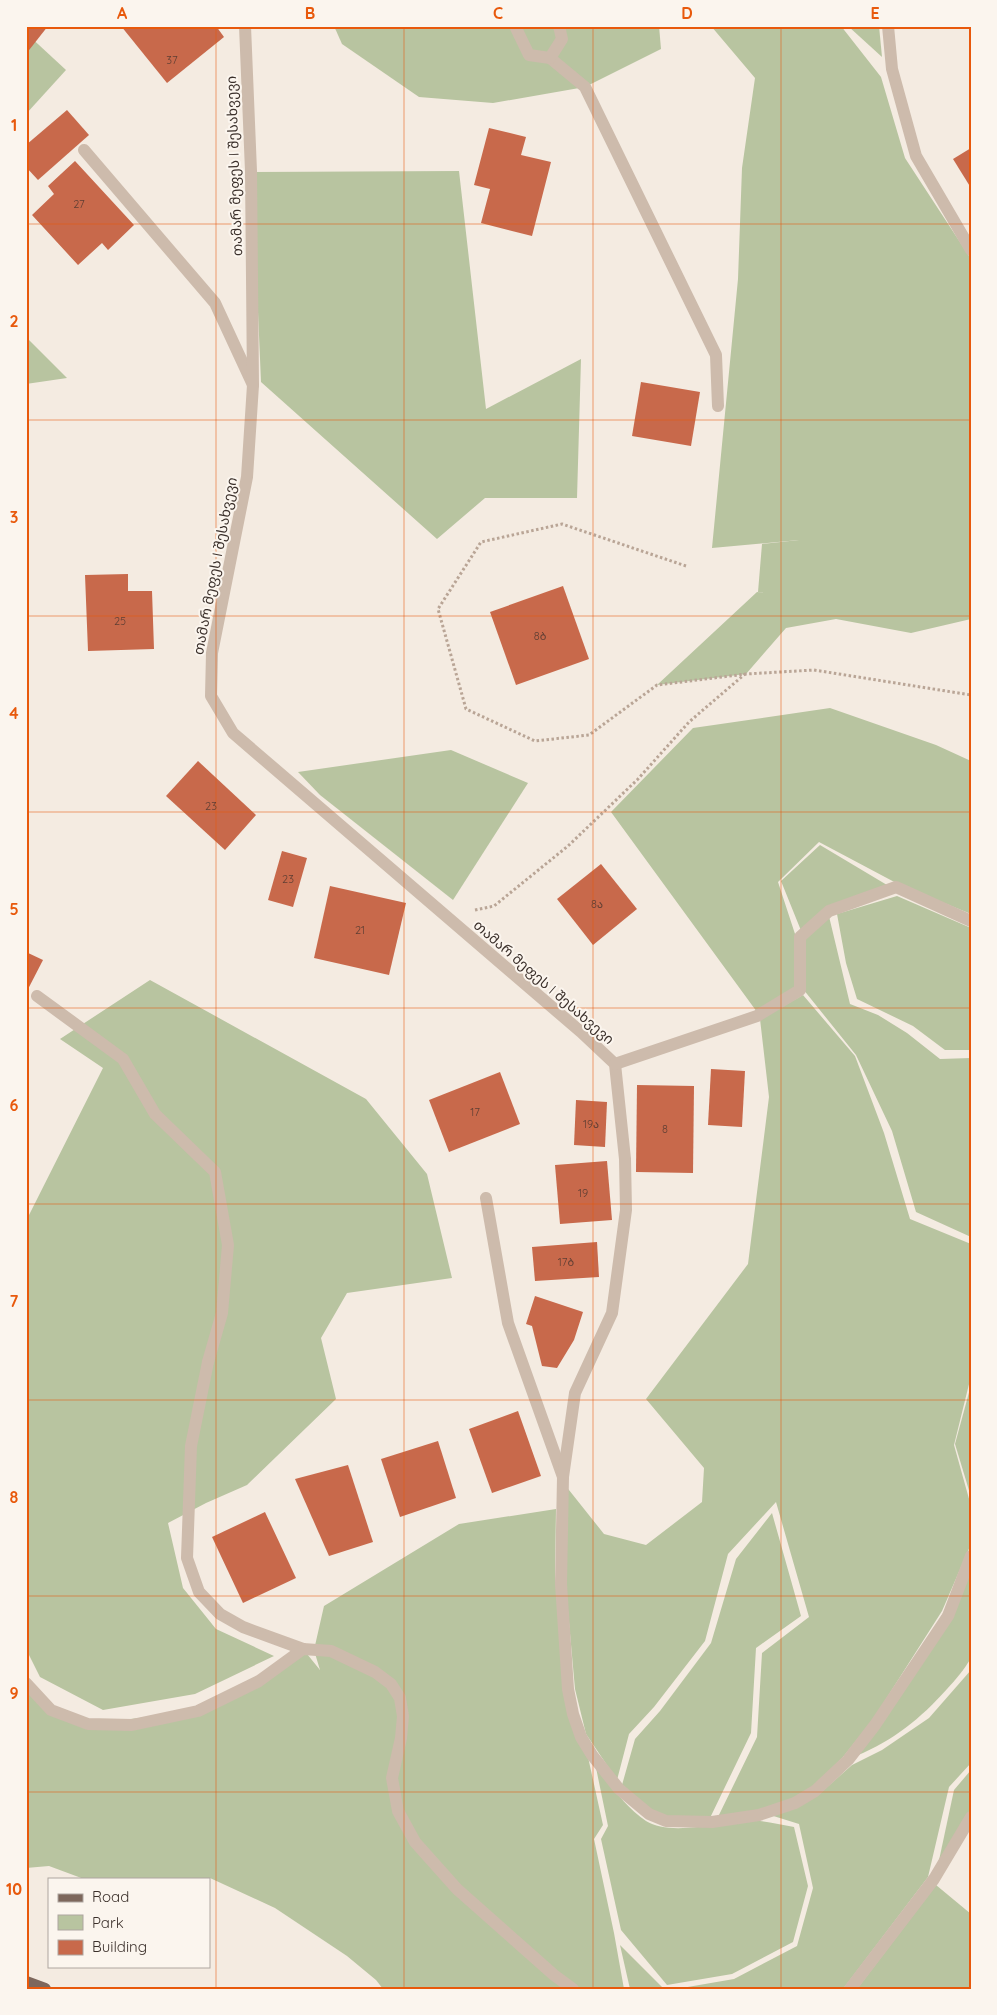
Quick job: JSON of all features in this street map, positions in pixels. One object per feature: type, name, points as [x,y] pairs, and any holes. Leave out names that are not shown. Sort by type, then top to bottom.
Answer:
[{"type":"main road","points":[[26,1982],[45,1989]]},
{"type":"street","name":"თამარ მეფეს I შესახვევი","points":[[245,26],[251,171],[253,384],[247,477],[212,653],[210,696],[232,733],[581,1032],[615,1064],[626,1159],[626,1210],[612,1313],[575,1393],[563,1478],[561,1584],[568,1689],[573,1714],[581,1737],[592,1755],[619,1789],[649,1814],[666,1821],[712,1822],[759,1815],[795,1803],[815,1791],[853,1753],[875,1725],[948,1616],[971,1556]]},
{"type":"street","points":[[515,26],[529,55],[550,58],[585,86],[716,355],[718,406]]},
{"type":"street","points":[[550,58],[562,39],[559,26]]},
{"type":"street","points":[[888,26],[892,69],[916,156],[971,250]]},
{"type":"street","points":[[84,150],[215,303],[253,384]]},
{"type":"street","points":[[615,1064],[757,1016],[800,990],[800,937],[829,911],[896,887],[971,921]]},
{"type":"street","points":[[37,996],[123,1059],[155,1114],[215,1172],[228,1245],[222,1313],[208,1362],[192,1446],[187,1558],[199,1592],[220,1614],[244,1627],[303,1649],[331,1651],[375,1672],[391,1684],[400,1698],[402,1716],[402,1738],[392,1778],[398,1811],[415,1842],[458,1889],[554,1975],[573,1989]]},
{"type":"street","points":[[486,1198],[508,1322],[563,1478]]},
{"type":"street","points":[[26,1683],[51,1710],[88,1724],[132,1725],[198,1711],[259,1681],[303,1649]]},
{"type":"street","points":[[850,1989],[934,1879],[971,1817]]},
{"type":"path","points":[[686,566],[562,524],[481,542],[438,609],[466,709],[535,741],[589,736],[657,685],[746,674],[814,670],[971,695]]},
{"type":"path","points":[[445,916],[494,906],[568,846],[638,779],[689,722],[746,674]]},
{"type":"green space","points":[[334,26],[659,26],[661,49],[585,87],[493,103],[419,97],[342,44]]},
{"type":"green space","points":[[711,26],[841,26],[881,77],[905,158],[971,259],[971,619],[911,633],[836,619],[786,628],[746,674],[657,685],[757,592],[768,593],[758,592],[762,544],[799,540],[712,548],[738,279],[742,168],[755,78]]},
{"type":"green space","points":[[848,26],[879,26],[882,57]]},
{"type":"green space","points":[[26,33],[66,70],[26,114]]},
{"type":"green space","points":[[459,171],[486,409],[581,359],[577,498],[485,498],[437,539],[261,382],[252,172]]},
{"type":"green space","points":[[26,337],[67,378],[26,384]]},
{"type":"green space","points":[[830,708],[936,745],[971,761],[971,914],[900,885],[819,842],[778,882],[796,937],[797,989],[757,1012],[611,812],[693,728]]},
{"type":"green space","points":[[451,750],[528,783],[453,900],[320,795],[298,772]]},
{"type":"green space","points":[[820,845],[887,885],[827,908],[850,1004],[878,1015],[907,1033],[940,1059],[971,1058],[971,1237],[916,1212],[892,1131],[856,1055],[803,989],[804,938],[781,881]]},
{"type":"green space","points":[[897,896],[971,928],[971,1050],[945,1050],[913,1026],[857,999],[846,963],[837,914]]},
{"type":"green space","points":[[150,980],[366,1099],[427,1174],[452,1278],[347,1293],[321,1338],[336,1399],[247,1485],[206,1503],[168,1523],[183,1588],[216,1629],[274,1656],[195,1694],[103,1710],[40,1677],[26,1649],[26,1221],[103,1068],[60,1039]]},
{"type":"green space","points":[[803,995],[855,1056],[884,1133],[910,1219],[971,1244],[971,1376],[954,1445],[971,1506],[971,1544],[942,1611],[872,1721],[843,1757],[812,1788],[793,1800],[758,1811],[717,1819],[757,1737],[762,1653],[809,1617],[776,1502],[728,1554],[705,1641],[654,1707],[629,1734],[617,1780],[586,1734],[575,1689],[567,1600],[565,1485],[604,1534],[646,1545],[702,1502],[704,1468],[646,1399],[748,1264],[769,1097],[760,1019]]},
{"type":"green space","points":[[971,1385],[971,1497],[955,1444]]},
{"type":"green space","points":[[556,1509],[555,1575],[562,1664],[588,1757],[603,1825],[594,1839],[624,1989],[383,1989],[376,1980],[347,1956],[275,1908],[210,1878],[81,1878],[49,1866],[26,1868],[26,1683],[51,1710],[88,1724],[198,1711],[303,1649],[320,1670],[314,1650],[324,1606],[459,1524]]},
{"type":"green space","points":[[772,1513],[801,1616],[756,1648],[751,1733],[710,1818],[667,1817],[650,1809],[622,1785],[635,1739],[660,1711],[711,1643],[736,1559]]},
{"type":"green space","points":[[971,1567],[971,1658],[937,1700],[906,1728],[870,1750],[856,1756]]},
{"type":"green space","points":[[971,1670],[971,1763],[949,1787],[928,1877],[843,1989],[676,1989],[734,1979],[797,1946],[813,1888],[799,1824],[767,1814],[817,1796],[852,1765],[882,1750],[929,1718]]},
{"type":"green space","points":[[595,1763],[631,1808],[646,1821],[657,1826],[686,1828],[760,1821],[794,1827],[808,1886],[793,1942],[732,1974],[667,1985],[621,1930],[601,1839],[608,1826]]},
{"type":"green space","points":[[971,1770],[971,1811],[938,1865],[954,1790]]},
{"type":"green space","points":[[936,1885],[971,1914],[971,1989],[857,1989]]},
{"type":"green space","points":[[620,1945],[664,1989],[630,1989]]},
{"type":"building","points":[[26,26],[48,26],[26,54]]},
{"type":"building","points":[[121,26],[216,26],[224,37],[167,83]]},
{"type":"building","points":[[67,110],[89,135],[38,180],[26,167],[26,145]]},
{"type":"building","points":[[489,128],[526,137],[521,155],[551,162],[532,236],[481,223],[490,189],[474,185]]},
{"type":"building","points":[[971,148],[971,188],[953,159]]},
{"type":"building","points":[[75,161],[134,225],[108,250],[102,243],[78,265],[32,215],[54,194],[48,186]]},
{"type":"building","points":[[641,382],[700,392],[691,446],[632,436]]},
{"type":"building","points":[[128,574],[128,591],[152,591],[154,649],[88,651],[85,575]]},
{"type":"building","points":[[563,586],[589,659],[516,685],[490,612]]},
{"type":"building","points":[[198,761],[256,815],[225,850],[166,796]]},
{"type":"building","points":[[282,851],[307,858],[293,907],[268,900]]},
{"type":"building","points":[[601,864],[637,909],[593,945],[557,899]]},
{"type":"building","points":[[330,886],[406,903],[389,975],[314,958]]},
{"type":"building","points":[[26,952],[43,960],[26,993]]},
{"type":"building","points":[[711,1069],[745,1071],[742,1127],[708,1125]]},
{"type":"building","points":[[500,1072],[520,1124],[449,1152],[429,1100]]},
{"type":"building","points":[[637,1085],[694,1086],[693,1173],[636,1172]]},
{"type":"building","points":[[576,1100],[607,1102],[605,1147],[574,1145]]},
{"type":"building","points":[[607,1161],[612,1220],[560,1224],[555,1165]]},
{"type":"building","points":[[597,1242],[599,1277],[535,1281],[532,1247]]},
{"type":"building","points":[[535,1296],[583,1312],[574,1340],[557,1368],[542,1366],[532,1326],[526,1324]]},
{"type":"building","points":[[518,1411],[541,1476],[492,1493],[469,1429]]},
{"type":"building","points":[[438,1441],[456,1498],[400,1517],[381,1459]]},
{"type":"building","points":[[348,1465],[373,1542],[329,1556],[295,1479]]},
{"type":"building","points":[[265,1512],[296,1578],[243,1603],[212,1537]]}]
